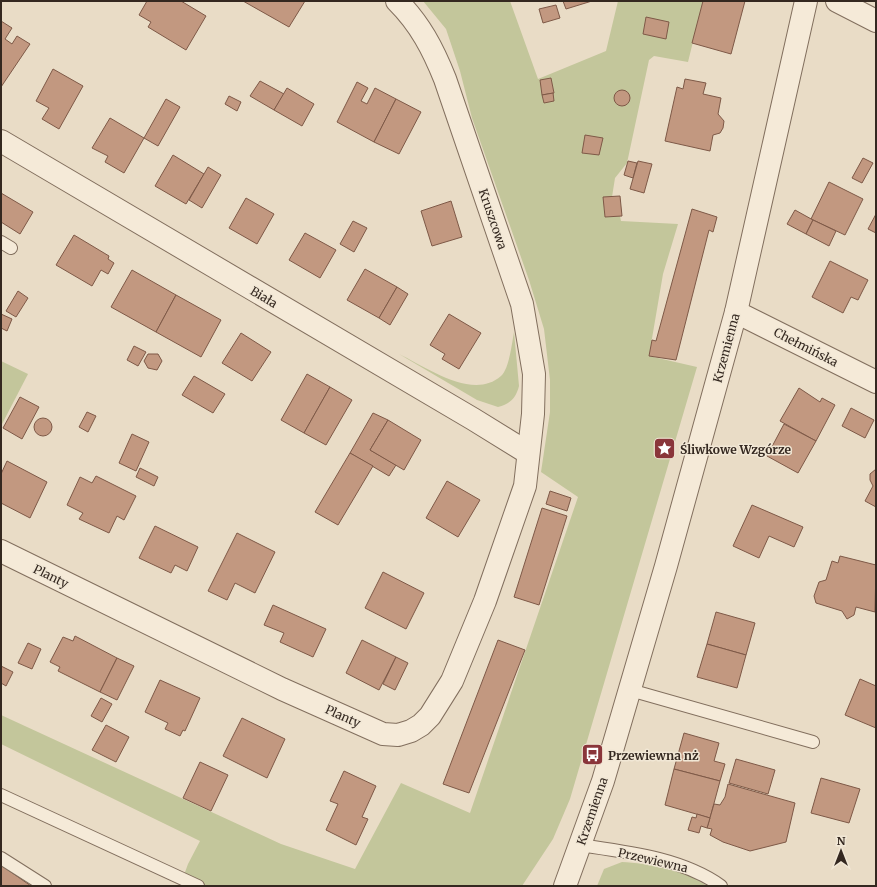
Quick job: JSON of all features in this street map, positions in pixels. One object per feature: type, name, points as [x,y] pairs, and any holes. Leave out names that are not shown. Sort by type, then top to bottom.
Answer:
[{"type":"street","name":"Kruszcowa","points":[[397,1],[413,17],[434,51],[447,84],[522,304],[534,374],[533,414],[528,453]]},
{"type":"street","name":"Krzemienna","points":[[565,886],[603,781],[666,566],[736,312],[806,1]]},
{"type":"street","points":[[837,1],[876,21]]},
{"type":"street","name":"Biała","points":[[1,141],[473,419],[528,453]]},
{"type":"street","name":"Chełmińska","points":[[736,312],[876,382]]},
{"type":"street","name":"Planty","points":[[1,551],[282,689],[382,734],[398,735],[411,731],[430,716],[452,681],[489,592],[525,486],[528,453]]},
{"type":"lane","points":[[630,690],[813,742]]},
{"type":"lane","points":[[1,795],[198,886]]},
{"type":"lane","name":"Przewiewna","points":[[580,845],[650,858],[690,869],[722,886]]},
{"type":"lane","points":[[1,858],[45,886]]},
{"type":"green space","points":[[423,1],[510,1],[538,79],[606,51],[618,1],[703,1],[688,62],[654,56],[649,60],[627,163],[615,178],[612,197],[604,208],[605,217],[620,216],[621,221],[678,224],[663,274],[649,356],[697,367],[570,799],[553,839],[522,886],[180,886],[188,864],[200,841],[1,744],[1,715],[281,844],[355,869],[401,783],[470,813],[578,497],[541,472],[550,412],[550,380],[544,329],[529,280],[472,118],[460,71],[446,29]]},
{"type":"green space","points":[[514,332],[519,386],[512,400],[498,407],[477,400],[399,354],[450,379],[477,385],[490,383],[504,373],[510,356]]},
{"type":"green space","points":[[1,361],[28,374],[1,426]]},
{"type":"green space","points":[[622,862],[643,864],[678,872],[707,886],[597,886],[604,869]]},
{"type":"building","points":[[147,1],[181,1],[206,16],[186,50],[148,27],[151,22],[139,15]]},
{"type":"building","points":[[243,1],[305,1],[289,27]]},
{"type":"building","points":[[563,1],[592,1],[566,9]]},
{"type":"building","points":[[703,1],[745,1],[731,54],[692,43]]},
{"type":"building","points":[[556,5],[560,18],[543,23],[539,9]]},
{"type":"building","points":[[646,17],[669,22],[666,39],[643,34]]},
{"type":"building","points":[[1,21],[12,28],[5,39],[12,44],[17,36],[30,44],[1,87]]},
{"type":"building","points":[[53,69],[83,86],[59,129],[42,119],[49,108],[36,101]]},
{"type":"building","points":[[551,78],[554,93],[542,95],[540,80]]},
{"type":"building","points":[[685,79],[706,83],[703,94],[721,98],[718,114],[724,121],[723,128],[720,133],[713,135],[710,151],[665,141],[677,87],[683,89]]},
{"type":"building","points":[[260,81],[284,94],[274,110],[250,96]]},
{"type":"building","points":[[357,82],[368,88],[361,101],[367,104],[375,88],[396,99],[374,142],[337,122]]},
{"type":"building","points":[[287,88],[314,104],[302,126],[274,110]]},
{"type":"building","points":[[622,90],[629,95],[630,98],[625,105],[622,106],[615,101],[614,98],[619,91]]},
{"type":"building","points":[[553,93],[554,101],[544,103],[542,95]]},
{"type":"building","points":[[229,96],[241,102],[237,111],[225,104]]},
{"type":"building","points":[[166,99],[180,107],[158,146],[144,138]]},
{"type":"building","points":[[396,99],[421,112],[399,154],[374,142]]},
{"type":"building","points":[[110,118],[144,138],[124,173],[105,162],[108,156],[92,148]]},
{"type":"building","points":[[585,135],[603,138],[599,155],[582,153]]},
{"type":"building","points":[[173,155],[204,174],[186,204],[155,186]]},
{"type":"building","points":[[863,158],[873,163],[862,183],[852,178]]},
{"type":"building","points":[[628,161],[637,163],[633,178],[624,175]]},
{"type":"building","points":[[638,161],[652,164],[644,193],[630,189]]},
{"type":"building","points":[[208,167],[221,175],[202,208],[189,200]]},
{"type":"building","points":[[829,182],[863,199],[845,235],[811,219]]},
{"type":"building","points":[[1,193],[33,212],[20,234],[1,222]]},
{"type":"building","points":[[620,196],[622,216],[605,217],[603,197]]},
{"type":"building","points":[[246,198],[274,214],[257,244],[229,228]]},
{"type":"building","points":[[451,201],[462,237],[432,246],[421,211]]},
{"type":"building","points":[[692,209],[717,217],[713,232],[709,230],[676,360],[649,356],[652,340],[656,341]]},
{"type":"building","points":[[795,210],[813,220],[806,234],[787,224]]},
{"type":"building","points":[[876,214],[876,233],[868,229]]},
{"type":"building","points":[[813,220],[836,231],[829,246],[806,234]]},
{"type":"building","points":[[353,221],[367,228],[354,252],[340,244]]},
{"type":"building","points":[[305,233],[336,250],[320,278],[289,260]]},
{"type":"building","points":[[74,235],[109,256],[108,259],[114,263],[108,274],[101,270],[92,286],[56,265]]},
{"type":"building","points":[[830,261],[868,280],[858,300],[851,297],[843,313],[812,297]]},
{"type":"building","points":[[365,269],[397,287],[379,318],[347,300]]},
{"type":"building","points":[[132,270],[176,295],[156,332],[111,307]]},
{"type":"building","points":[[397,287],[408,294],[390,325],[379,318]]},
{"type":"building","points":[[18,291],[28,298],[16,317],[6,311]]},
{"type":"building","points":[[176,295],[221,320],[201,357],[156,332]]},
{"type":"building","points":[[1,314],[12,319],[7,331],[1,328]]},
{"type":"building","points":[[449,314],[481,333],[459,369],[442,359],[445,354],[430,345]]},
{"type":"building","points":[[241,333],[271,352],[252,381],[222,363]]},
{"type":"building","points":[[134,346],[146,352],[138,366],[127,360]]},
{"type":"building","points":[[148,354],[158,354],[162,361],[157,370],[148,368],[144,361]]},
{"type":"building","points":[[307,374],[330,387],[304,433],[281,420]]},
{"type":"building","points":[[194,376],[225,394],[213,413],[182,395]]},
{"type":"building","points":[[330,387],[352,400],[326,445],[304,433]]},
{"type":"building","points":[[799,388],[820,402],[822,398],[835,405],[816,441],[780,421]]},
{"type":"building","points":[[20,397],[39,407],[22,439],[3,428]]},
{"type":"building","points":[[851,408],[874,420],[865,438],[842,426]]},
{"type":"building","points":[[87,412],[96,416],[88,432],[79,427]]},
{"type":"building","points":[[373,413],[388,420],[370,450],[396,465],[389,476],[350,453]]},
{"type":"building","points":[[43,418],[49,421],[52,427],[49,433],[43,436],[37,433],[34,427],[37,421]]},
{"type":"building","points":[[388,420],[421,440],[404,470],[370,450]]},
{"type":"building","points":[[784,424],[816,441],[798,473],[767,456]]},
{"type":"building","points":[[132,434],[149,442],[136,471],[119,463]]},
{"type":"building","points":[[350,453],[373,466],[338,525],[315,512]]},
{"type":"building","points":[[7,461],[47,482],[30,518],[1,503],[1,474]]},
{"type":"building","points":[[140,468],[158,477],[154,486],[136,477]]},
{"type":"building","points":[[876,469],[876,507],[865,501],[873,486],[870,480],[870,474]]},
{"type":"building","points":[[96,476],[136,496],[124,520],[117,516],[109,533],[79,519],[83,513],[67,505],[80,477],[92,483]]},
{"type":"building","points":[[447,481],[480,500],[458,537],[426,518]]},
{"type":"building","points":[[550,491],[571,498],[567,511],[546,504]]},
{"type":"building","points":[[752,505],[803,527],[794,547],[769,536],[759,558],[733,546]]},
{"type":"building","points":[[542,508],[567,516],[539,605],[514,597]]},
{"type":"building","points":[[155,526],[198,547],[187,571],[175,565],[171,573],[139,558]]},
{"type":"building","points":[[237,533],[275,552],[255,593],[235,583],[227,600],[208,591]]},
{"type":"building","points":[[840,556],[876,565],[875,612],[856,607],[854,615],[847,619],[842,611],[816,603],[814,596],[819,582],[826,580],[832,561],[838,563]]},
{"type":"building","points":[[383,572],[424,593],[406,629],[365,608]]},
{"type":"building","points":[[273,605],[326,629],[313,657],[280,642],[284,633],[264,625]]},
{"type":"building","points":[[716,612],[755,623],[746,655],[707,644]]},
{"type":"building","points":[[75,636],[117,658],[100,692],[58,671],[60,667],[50,662],[63,637],[73,641]]},
{"type":"building","points":[[362,640],[396,657],[379,690],[346,673]]},
{"type":"building","points":[[498,640],[525,650],[469,793],[443,784]]},
{"type":"building","points":[[28,643],[41,649],[32,669],[18,663]]},
{"type":"building","points":[[707,644],[746,655],[737,688],[697,677]]},
{"type":"building","points":[[396,657],[408,663],[395,690],[383,684]]},
{"type":"building","points":[[117,658],[134,666],[117,700],[100,692]]},
{"type":"building","points":[[1,666],[13,672],[6,686],[1,683]]},
{"type":"building","points":[[860,679],[876,686],[876,728],[845,715]]},
{"type":"building","points":[[160,680],[200,698],[185,731],[183,730],[180,736],[165,729],[168,723],[145,712]]},
{"type":"building","points":[[101,698],[112,704],[102,722],[91,716]]},
{"type":"building","points":[[242,718],[285,739],[267,778],[223,756]]},
{"type":"building","points":[[106,725],[129,737],[116,762],[92,750]]},
{"type":"building","points":[[684,733],[719,743],[714,761],[725,764],[720,781],[674,769]]},
{"type":"building","points":[[736,759],[775,770],[768,794],[729,783]]},
{"type":"building","points":[[200,762],[228,775],[211,811],[183,798]]},
{"type":"building","points":[[674,769],[720,781],[710,818],[665,805]]},
{"type":"building","points":[[344,771],[376,786],[362,817],[368,819],[356,845],[326,830],[338,804],[330,801]]},
{"type":"building","points":[[821,778],[860,789],[849,823],[811,813]]},
{"type":"building","points":[[728,784],[795,803],[786,842],[750,851],[723,842],[710,835],[712,829],[707,828],[714,804],[720,805],[725,797]]},
{"type":"building","points":[[697,814],[710,818],[707,828],[701,826],[699,833],[688,830],[692,817],[696,818]]},
{"type":"building","points":[[1,865],[31,886],[1,886]]},
{"type":"place","name":"Śliwkowe Wzgórze","points":[[665,449]]},
{"type":"place","name":"Przewiewna nż","points":[[593,755]]}]
